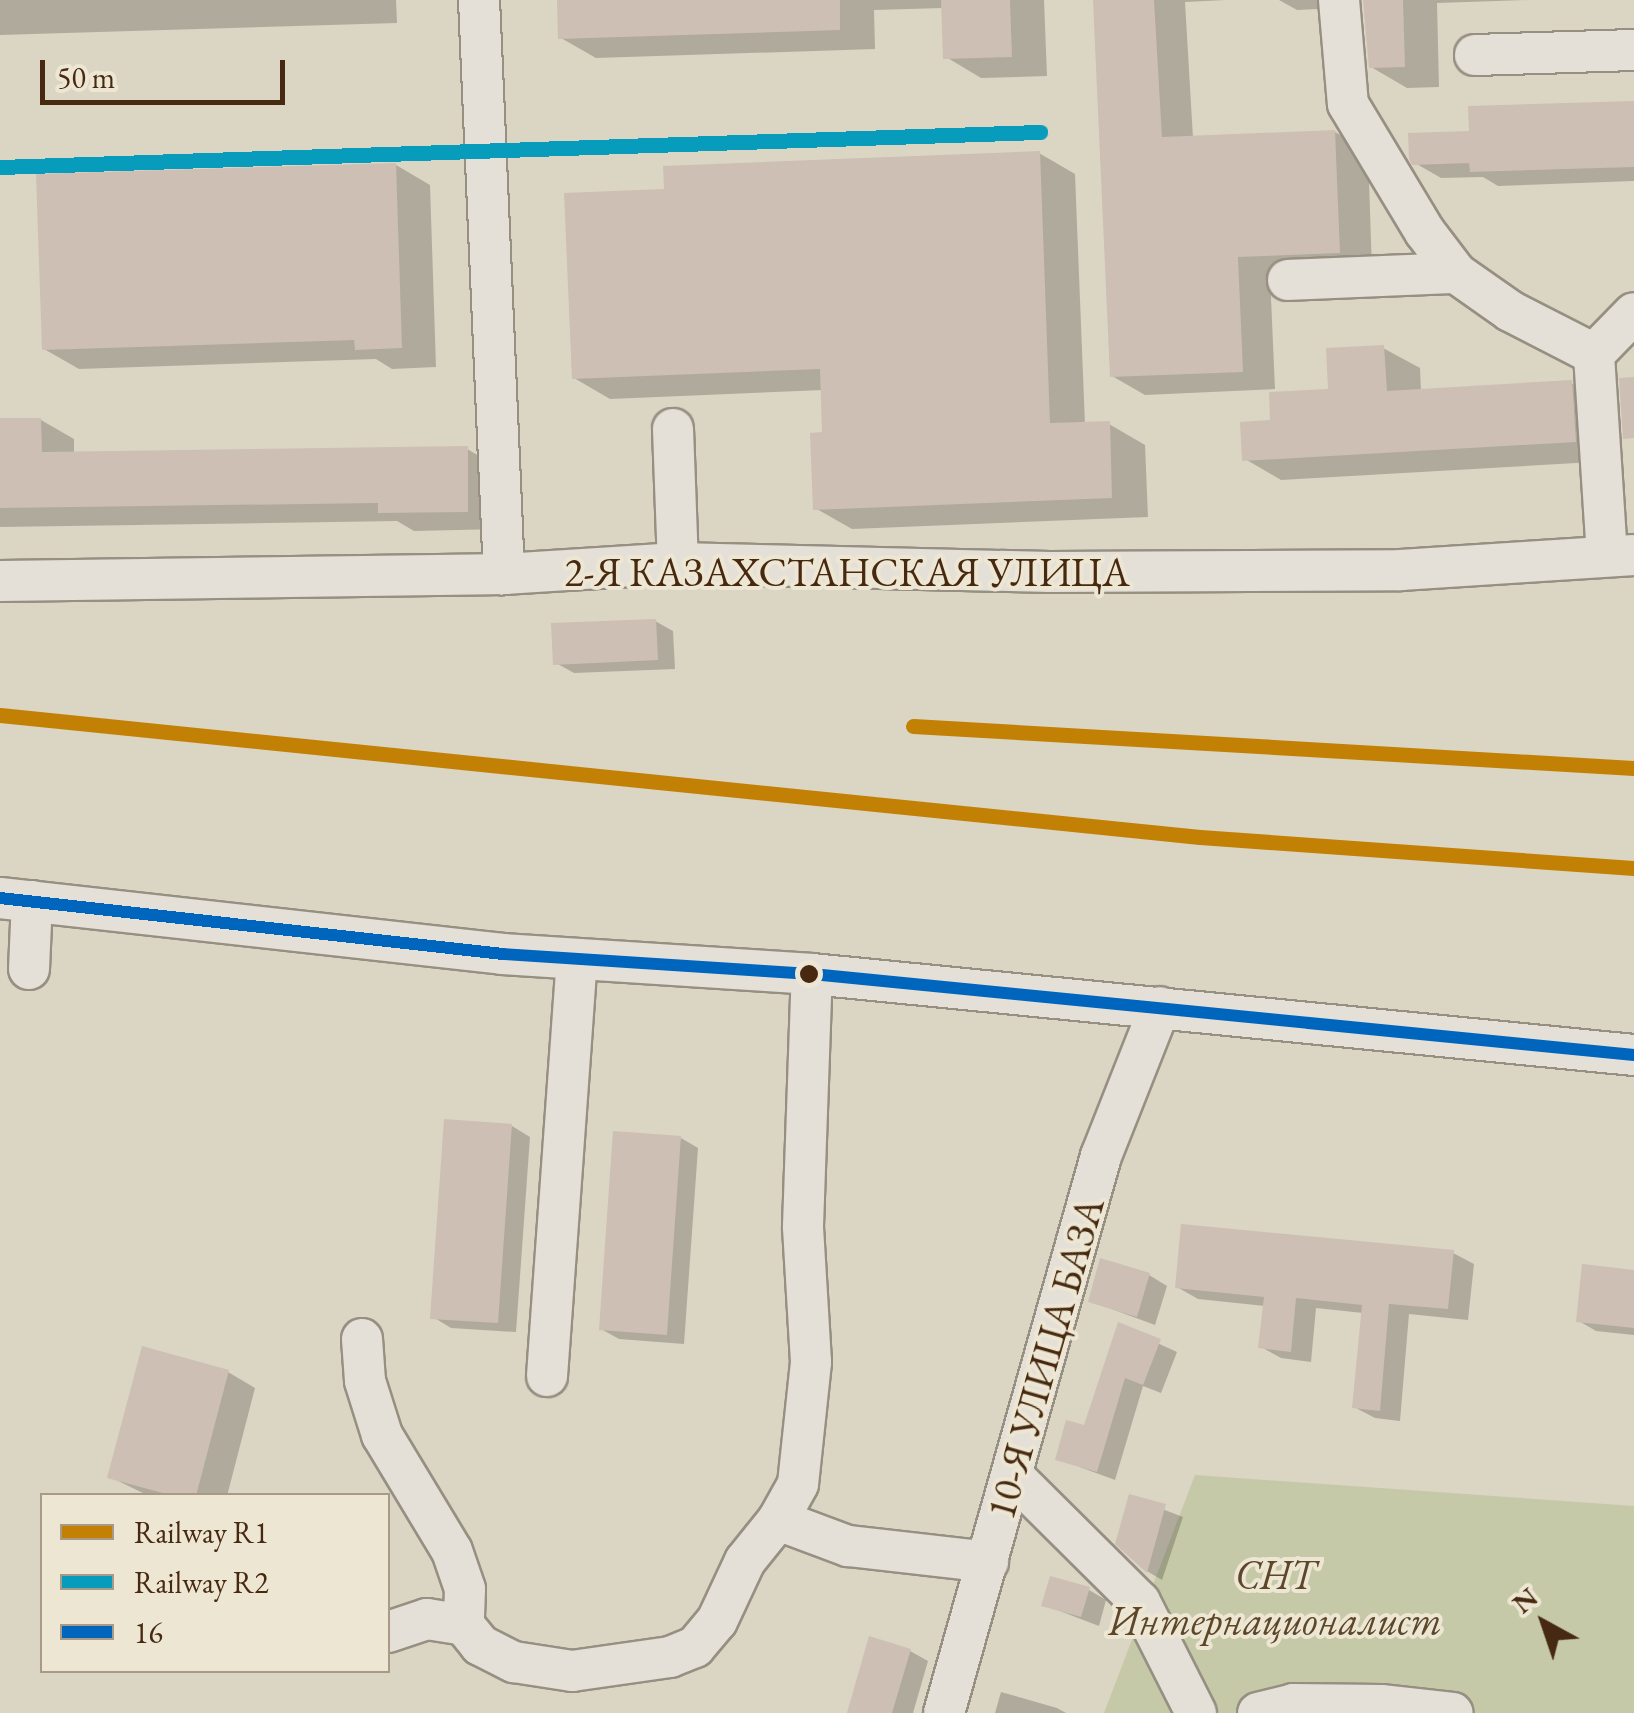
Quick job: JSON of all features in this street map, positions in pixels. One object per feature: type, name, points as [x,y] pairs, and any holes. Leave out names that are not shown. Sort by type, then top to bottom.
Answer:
[{"type":"street","points":[[479,0],[504,574]]},
{"type":"street","points":[[1339,0],[1348,104],[1424,232],[1456,272],[1510,310],[1594,354]]},
{"type":"street","points":[[1474,55],[1634,50]]},
{"type":"street","points":[[1288,280],[1456,272]]},
{"type":"street","points":[[1594,354],[1634,313]]},
{"type":"street","points":[[1594,354],[1621,556]]},
{"type":"street","points":[[673,429],[678,564]]},
{"type":"street","name":"2-Я КАЗАХСТАНСКАЯ УЛИЦА","points":[[0,581],[504,574],[678,564],[1050,572],[1401,570],[1621,556]]},
{"type":"street","points":[[29,970],[16,900],[578,959],[812,974],[1634,1055]]},
{"type":"street","points":[[548,1376],[578,959]]},
{"type":"street","points":[[362,1339],[366,1381],[382,1435],[452,1550],[464,1589],[464,1625],[480,1645],[514,1662],[572,1671],[670,1658],[695,1647],[717,1621],[745,1562],[778,1520],[798,1484],[811,1362],[803,1226],[812,974]]},
{"type":"street","name":"10-Я УЛИЦА БАЗА","points":[[944,1713],[1102,1156],[1160,1007]]},
{"type":"street","points":[[1012,1475],[1140,1602],[1196,1713]]},
{"type":"street","points":[[778,1520],[848,1546],[988,1562]]},
{"type":"street","points":[[390,1631],[427,1619],[464,1625]]},
{"type":"street","points":[[1258,1713],[1293,1704],[1381,1705],[1453,1713]]},
{"type":"green space","name":"СНТ Интернационалист","points":[[1195,1475],[1634,1506],[1634,1713],[1104,1713]]},
{"type":"building","points":[[557,0],[840,0],[840,30],[558,39]]},
{"type":"building","points":[[941,0],[1010,0],[1012,57],[943,59]]},
{"type":"building","points":[[1093,0],[1154,0],[1162,137],[1335,130],[1340,253],[1238,257],[1243,372],[1110,377]]},
{"type":"building","points":[[1363,0],[1403,0],[1405,67],[1369,68]]},
{"type":"building","points":[[1634,101],[1634,167],[1470,172],[1469,163],[1412,165],[1409,159],[1408,133],[1469,131],[1468,106]]},
{"type":"building","points":[[1040,151],[1050,423],[1110,421],[1112,498],[813,510],[810,433],[822,432],[820,369],[572,379],[564,193],[664,189],[663,166]]},
{"type":"building","points":[[396,163],[402,348],[355,350],[354,340],[42,350],[36,174]]},
{"type":"building","points":[[1384,345],[1387,391],[1572,380],[1576,442],[1242,461],[1240,422],[1270,420],[1269,392],[1328,389],[1326,348]]},
{"type":"building","points":[[1634,377],[1634,438],[1623,439],[1619,378]]},
{"type":"building","points":[[0,418],[41,418],[42,452],[468,446],[468,512],[378,513],[378,503],[0,508]]},
{"type":"building","points":[[656,619],[658,660],[553,665],[551,623]]},
{"type":"building","points":[[444,1119],[512,1124],[498,1323],[430,1319]]},
{"type":"building","points":[[613,1131],[681,1136],[667,1335],[599,1330]]},
{"type":"building","points":[[1181,1224],[1454,1250],[1448,1309],[1389,1304],[1380,1411],[1352,1408],[1362,1305],[1296,1298],[1291,1352],[1258,1348],[1264,1297],[1175,1288]]},
{"type":"building","points":[[1100,1258],[1150,1273],[1137,1317],[1088,1302]]},
{"type":"building","points":[[1582,1264],[1634,1270],[1634,1328],[1576,1322]]},
{"type":"building","points":[[1118,1322],[1161,1339],[1143,1385],[1125,1378],[1097,1472],[1055,1460],[1066,1420],[1084,1425]]},
{"type":"building","points":[[142,1346],[229,1370],[197,1493],[163,1493],[107,1478]]},
{"type":"building","points":[[1129,1494],[1166,1504],[1147,1573],[1115,1544]]},
{"type":"building","points":[[1050,1576],[1090,1587],[1081,1617],[1041,1606]]},
{"type":"building","points":[[869,1636],[911,1649],[892,1713],[847,1713]]},
{"type":"rail line","name":"R2","points":[[0,167],[1040,132]]},
{"type":"rail line","name":"R1","points":[[0,715],[1200,837],[1634,868]]},
{"type":"rail line","name":"R1","points":[[913,726],[1634,768]]},
{"type":"transit line","name":"16","points":[[0,898],[503,954],[812,974],[1634,1055]]}]
